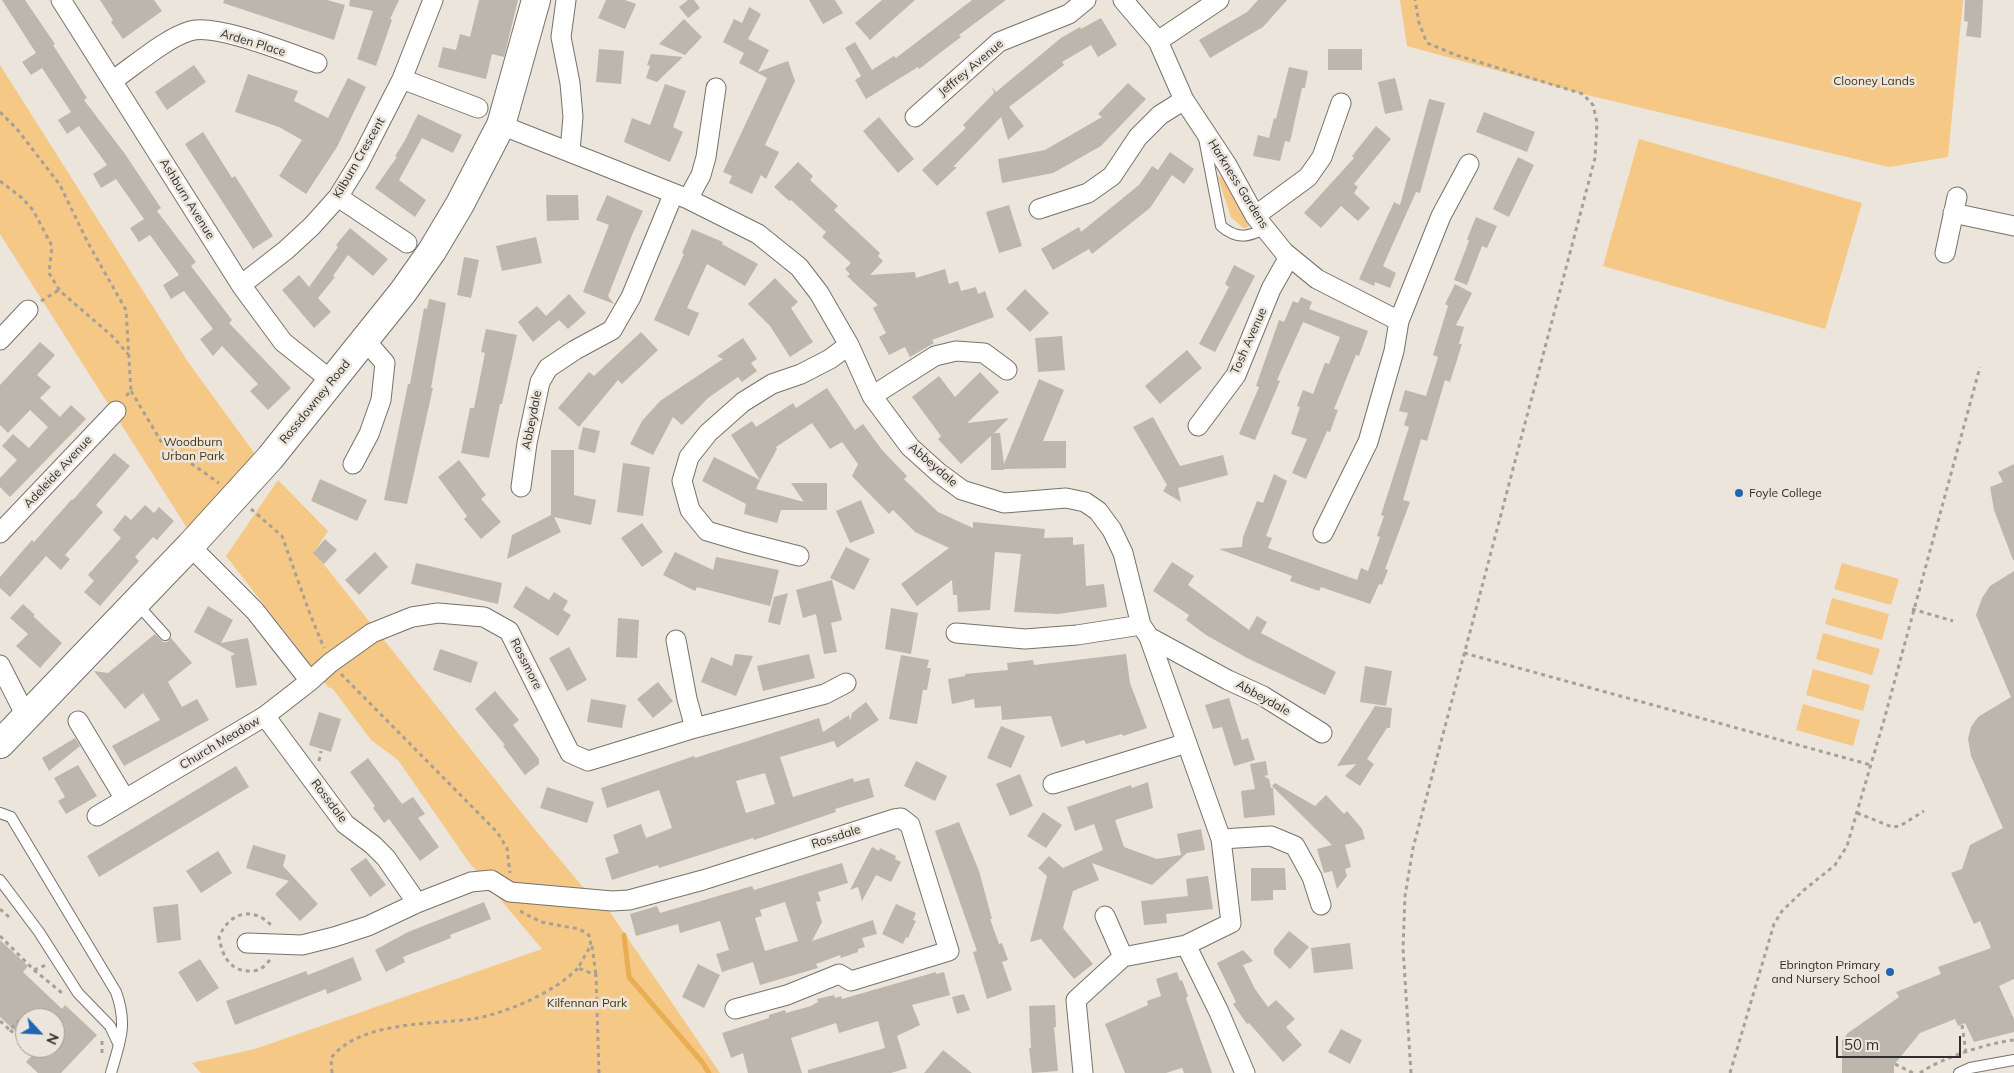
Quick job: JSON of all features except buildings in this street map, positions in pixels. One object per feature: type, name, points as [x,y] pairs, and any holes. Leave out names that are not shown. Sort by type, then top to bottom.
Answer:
[{"type":"main road","name":"Rossdowney Road","points":[[0,744],[190,546],[270,458],[333,382],[364,339],[404,292],[432,251],[460,204],[501,125],[536,0]]},
{"type":"street","name":"Ashburn Avenue","points":[[62,0],[241,285],[282,342],[333,382]]},
{"type":"street","name":"Kilburn Crescent","points":[[241,285],[286,250],[312,226],[338,197],[359,163],[402,79],[433,0]]},
{"type":"street","points":[[566,0],[561,37],[570,83],[573,117],[570,151]]},
{"type":"street","name":"Jeffrey Avenue","points":[[915,117],[999,42],[1069,14],[1086,0]]},
{"type":"street","name":"Harkness Gardens","points":[[1123,0],[1158,41],[1184,100],[1227,165],[1260,222],[1284,252],[1317,279],[1399,321]]},
{"type":"street","points":[[1158,41],[1219,0]]},
{"type":"street","name":"Arden Place","points":[[112,81],[172,40],[191,30],[207,30],[230,35],[317,63]]},
{"type":"street","points":[[402,79],[478,108]]},
{"type":"street","name":"Abbeydale","points":[[521,487],[527,443],[540,382],[548,368],[575,350],[612,330],[631,297],[680,197],[701,174],[706,157],[716,88]]},
{"type":"street","points":[[1039,209],[1088,193],[1112,176],[1138,137],[1160,115],[1184,100]]},
{"type":"street","points":[[1260,222],[1308,177],[1322,157],[1341,103]]},
{"type":"street","name":"Abbeydale","points":[[501,125],[570,151],[680,197],[758,234],[799,267],[819,293],[849,345],[872,396],[910,447],[939,473],[962,490],[1004,503],[1066,498],[1085,502],[1098,511],[1112,530],[1122,553],[1145,631],[1221,840],[1231,923],[1186,945],[1124,957]]},
{"type":"street","points":[[1323,533],[1368,442],[1394,351],[1399,321],[1441,216],[1469,164]]},
{"type":"street","points":[[338,197],[407,243]]},
{"type":"street","points":[[1945,253],[1955,205],[2014,226]]},
{"type":"street","name":"Tosh Avenue","points":[[1198,426],[1236,375],[1271,289],[1288,257],[1284,252]]},
{"type":"street","points":[[0,340],[28,310]]},
{"type":"street","points":[[353,464],[369,434],[381,400],[385,363],[364,339]]},
{"type":"street","points":[[799,556],[707,531],[690,510],[682,481],[689,457],[698,445],[708,433],[743,402],[772,384],[801,374],[830,359],[849,345]]},
{"type":"street","points":[[872,396],[935,356],[956,351],[984,353],[1007,370]]},
{"type":"street","name":"Adeleide Avenue","points":[[0,533],[116,411]]},
{"type":"street","points":[[190,546],[255,611],[310,681]]},
{"type":"street","name":"Rossmore","points":[[310,681],[338,671],[372,633],[412,617],[438,613],[484,617],[508,631],[570,753],[588,760],[696,728],[825,694],[846,683]]},
{"type":"street","points":[[956,633],[1025,639],[1145,631]]},
{"type":"street","name":"Abbeydale","points":[[1145,631],[1228,680],[1263,696],[1322,733]]},
{"type":"street","points":[[676,640],[687,699],[696,728]]},
{"type":"street","points":[[0,665],[26,716]]},
{"type":"street","name":"Church Meadow","points":[[98,816],[266,716],[310,681]]},
{"type":"street","name":"Rossdale","points":[[266,716],[345,824],[373,845],[386,858],[417,903]]},
{"type":"street","points":[[78,721],[125,799]]},
{"type":"street","points":[[1054,784],[1187,743]]},
{"type":"street","name":"Rossdale","points":[[247,943],[302,945],[368,926],[417,903],[471,882],[491,880],[510,892],[612,901],[629,900],[703,880],[894,818],[900,818],[910,825],[949,951],[851,981],[839,974],[787,995],[735,1009]]},
{"type":"street","points":[[1221,840],[1271,836],[1295,846],[1312,876],[1321,905]]},
{"type":"street","points":[[1083,1073],[1076,1000],[1124,957],[1105,916]]},
{"type":"street","points":[[1186,945],[1219,1012],[1245,1073]]},
{"type":"lane","points":[[1201,126],[1221,226],[1235,235],[1245,237],[1260,222]]},
{"type":"lane","points":[[136,603],[165,635]]},
{"type":"lane","points":[[0,813],[11,817],[116,992],[122,1008],[124,1023],[111,1073]]},
{"type":"lane","points":[[0,880],[39,932],[78,993],[110,1026],[118,1045]]},
{"type":"lane","points":[[1959,1073],[1970,1068],[2014,1060]]},
{"type":"path","points":[[1411,1073],[1403,948],[1405,896],[1413,848],[1595,158],[1597,122],[1593,105],[1583,94],[1456,55],[1428,43],[1418,23],[1414,0]]},
{"type":"path","points":[[0,112],[60,185],[88,243],[126,310],[131,391],[162,443],[236,495],[282,536],[310,614],[338,671],[497,832],[507,848],[511,902],[527,916],[541,922],[585,931],[589,936],[596,975],[599,1073]]},
{"type":"path","points":[[0,181],[22,198],[37,217],[52,246],[49,272],[60,291],[112,336],[128,354]]},
{"type":"path","points":[[1730,1073],[1774,924],[1782,911],[1835,865],[1847,846],[1980,367]]},
{"type":"path","points":[[116,411],[121,400],[131,391]]},
{"type":"path","points":[[1912,609],[1953,621]]},
{"type":"path","points":[[1464,653],[1871,765]]},
{"type":"path","points":[[1857,813],[1892,827],[1900,826],[1924,811]]},
{"type":"path","points":[[274,957],[260,969],[243,970],[229,963],[221,948],[219,937],[228,921],[244,914],[255,914],[278,931]]},
{"type":"path","points":[[0,936],[34,970],[62,994]]},
{"type":"path","points":[[332,1073],[331,1058],[346,1043],[377,1032],[414,1024],[474,1019],[519,1004],[557,986],[578,968],[591,945]]},
{"type":"path","points":[[578,968],[596,975]]},
{"type":"path","points":[[0,1021],[15,1034]]},
{"type":"path","points":[[10,1030],[15,1024]]},
{"type":"path","points":[[1962,1025],[1966,1053]]},
{"type":"path","points":[[1895,1064],[1912,1073]]},
{"type":"green space","name":"Clooney Lands","points":[[1400,0],[1963,0],[1948,157],[1889,167],[1583,94],[1407,46]]},
{"type":"green space","name":"Woodburn Urban Park","points":[[0,65],[188,362],[258,458],[189,531],[0,234]]},
{"type":"green space","points":[[1639,139],[1862,203],[1825,329],[1603,266]]},
{"type":"green space","points":[[1217,175],[1222,178],[1250,223],[1248,227],[1243,228],[1231,217]]},
{"type":"green space","name":"Kilfennan Park","points":[[278,480],[328,531],[314,552],[532,826],[582,886],[603,902],[720,1073],[201,1073],[192,1063],[255,1049],[542,949],[468,861],[398,760],[371,740],[333,689],[328,687],[226,556]]},
{"type":"green space","points":[[1842,563],[1899,579],[1891,605],[1834,589]]},
{"type":"green space","points":[[1832,598],[1889,614],[1882,640],[1825,624]]},
{"type":"green space","points":[[1823,633],[1880,649],[1872,675],[1816,659]]},
{"type":"green space","points":[[1813,669],[1870,685],[1863,711],[1806,695]]},
{"type":"green space","points":[[1803,704],[1860,720],[1853,746],[1796,730]]},
{"type":"waterway","points":[[624,935],[629,977],[702,1062],[709,1073]]},
{"type":"place","name":"Foyle College","points":[[1739,493]]},
{"type":"place","name":"Ebrington Primary and Nursery School","points":[[1890,972]]}]
